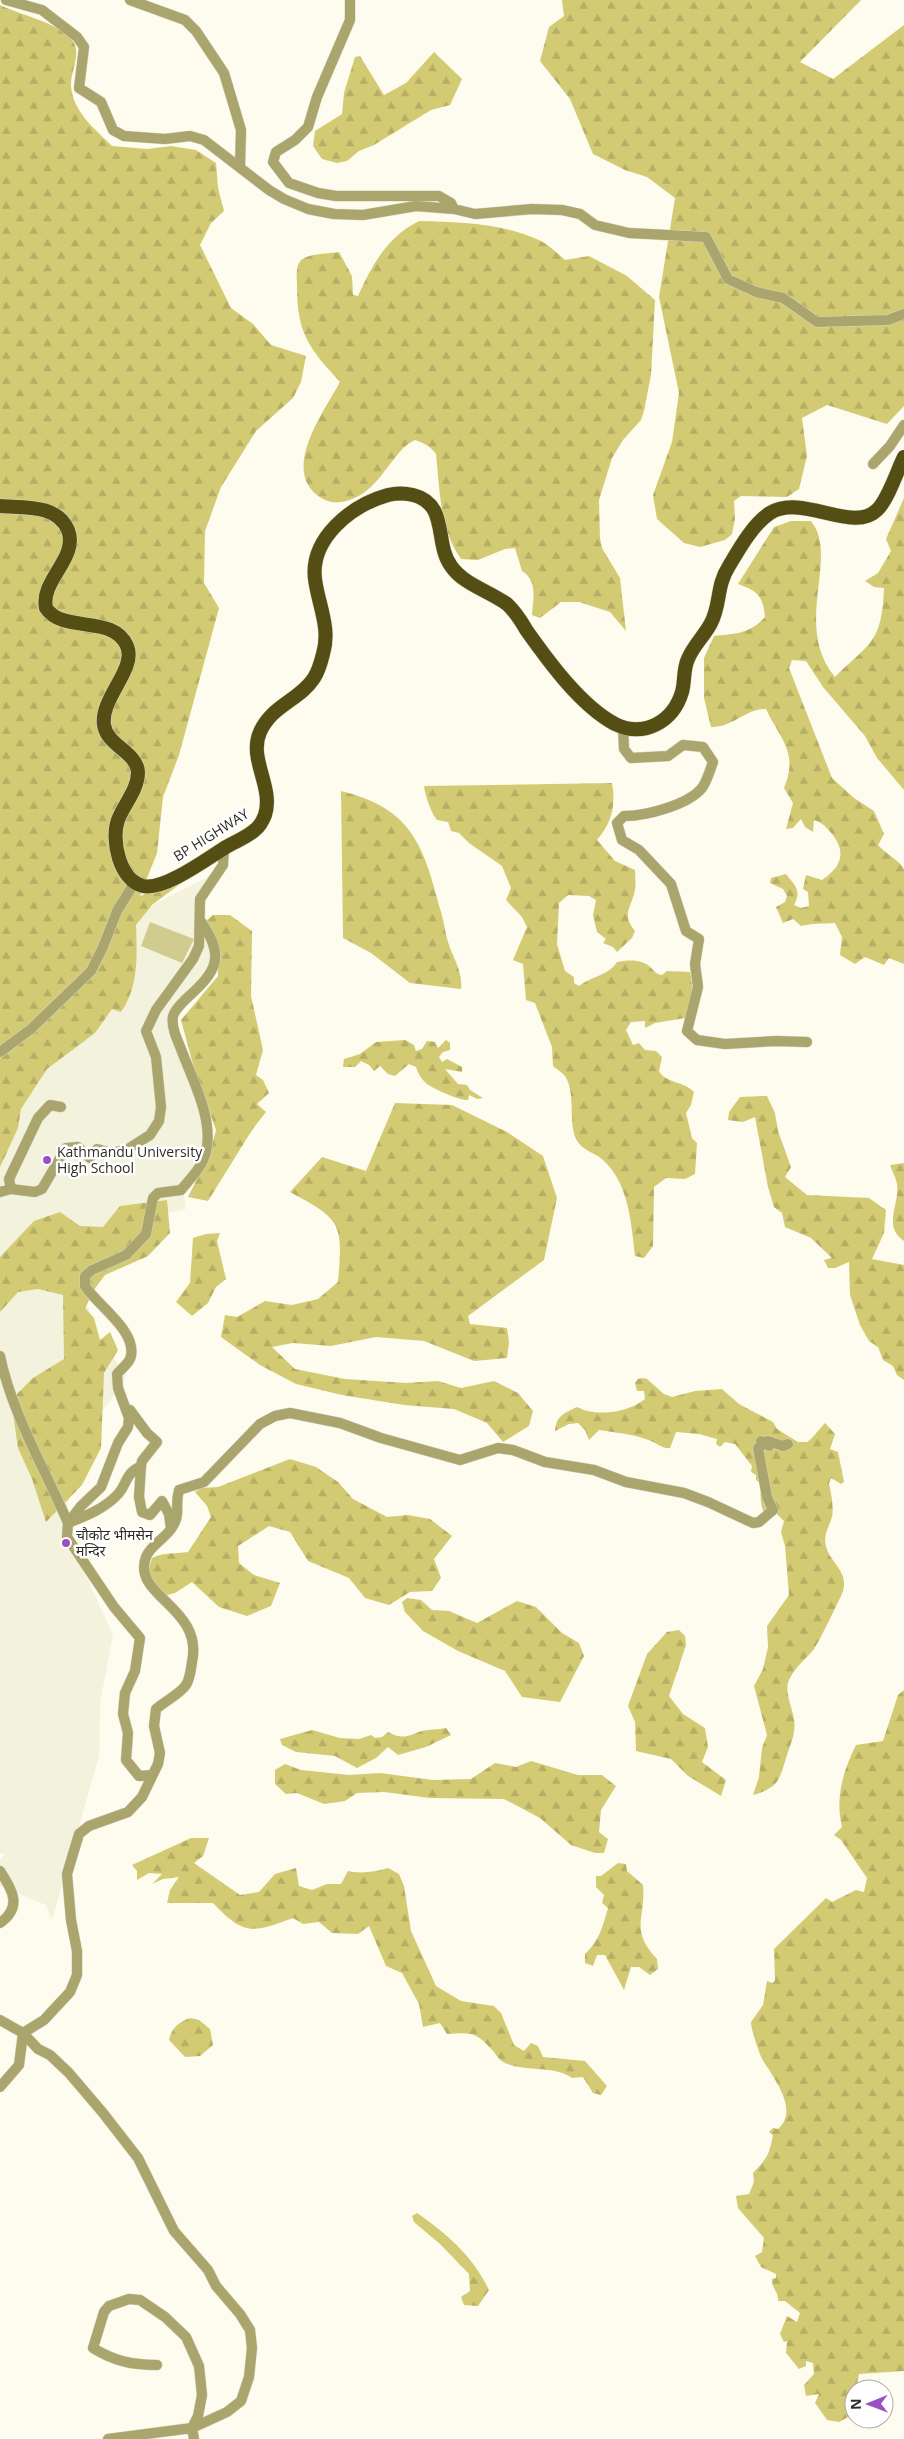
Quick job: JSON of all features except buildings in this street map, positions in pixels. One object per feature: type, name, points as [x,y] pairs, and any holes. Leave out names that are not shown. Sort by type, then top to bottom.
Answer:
[{"type":"highway","name":"BP HIGHWAY","points":[[135,882],[150,887],[162,884],[210,858],[258,828],[264,819],[268,802],[257,753],[257,741],[271,714],[314,678],[326,640],[315,579],[315,565],[322,544],[327,535],[348,516],[375,500],[392,494],[412,495],[430,504],[438,518],[446,559],[452,568],[461,577],[484,589],[509,606],[576,692],[614,723],[641,730],[658,725],[673,712],[682,693],[688,658],[713,620],[721,580],[757,525],[766,515],[780,508],[788,507],[815,509],[844,517],[866,516],[880,507],[904,457]]},
{"type":"highway","points":[[0,506],[42,509],[55,513],[64,521],[70,535],[68,551],[46,594],[46,608],[56,619],[110,630],[122,637],[128,648],[129,658],[106,706],[104,716],[107,735],[136,763],[138,770],[131,798],[118,821],[116,832],[122,864],[126,874],[135,882]]},
{"type":"street","points":[[6,0],[42,10],[76,37],[84,47],[78,88],[101,102],[113,130],[124,136],[165,139],[190,136],[204,140],[284,200],[308,209],[334,214],[363,215],[416,206],[454,209],[475,214],[532,209],[562,210],[580,214],[596,225],[629,233],[706,237],[728,279],[756,292],[784,298],[817,322],[888,320],[904,314]]},
{"type":"street","points":[[130,0],[185,20],[196,31],[224,73],[241,130],[240,166]]},
{"type":"street","points":[[350,0],[352,3],[350,20],[317,97],[308,127],[295,140],[276,152],[273,162],[290,183],[318,193],[336,196],[439,196],[451,203],[454,209]]},
{"type":"street","points":[[873,464],[890,446],[904,424]]},
{"type":"street","points":[[623,726],[624,749],[631,758],[668,756],[682,745],[703,747],[713,762],[702,788],[679,803],[636,816],[624,816],[617,823],[622,840],[639,850],[671,884],[686,931],[699,939],[695,964],[698,987],[687,1032],[697,1040],[725,1044],[776,1041],[807,1042]]},
{"type":"street","points":[[97,1149],[112,1153],[128,1149],[156,1128],[161,1113],[159,1083],[156,1057],[146,1031],[156,1010],[193,959],[199,946],[200,899],[223,865],[224,848]]},
{"type":"street","points":[[0,1052],[31,1029],[91,971],[117,911],[135,882]]},
{"type":"street","points":[[68,1523],[81,1506],[101,1487],[118,1443],[128,1427],[129,1418],[120,1396],[117,1374],[130,1361],[132,1355],[130,1347],[118,1322],[90,1294],[84,1281],[85,1276],[92,1270],[126,1255],[146,1234],[153,1198],[158,1192],[181,1190],[195,1173],[206,1152],[207,1134],[204,1112],[174,1031],[173,1015],[182,1003],[209,978],[215,964],[208,931],[200,920]]},
{"type":"street","points":[[11,1188],[9,1179],[38,1118],[43,1110],[50,1105],[61,1107]]},
{"type":"street","points":[[0,1192],[11,1188],[36,1192],[42,1189],[66,1148],[78,1147],[90,1158]]},
{"type":"street","points":[[0,1356],[4,1375],[28,1435],[68,1523],[67,1537],[114,1607],[140,1638],[135,1671],[125,1693],[123,1714],[128,1733],[126,1760],[139,1776],[152,1776]]},
{"type":"street","points":[[120,1396],[136,1419],[157,1442],[142,1461],[139,1497],[142,1512],[150,1515],[162,1501],[169,1514],[171,1529]]},
{"type":"street","points":[[23,2033],[44,2020],[70,1992],[77,1975],[77,1951],[71,1920],[66,1874],[79,1834],[89,1826],[128,1812],[142,1797],[158,1764],[160,1753],[154,1726],[156,1709],[186,1685],[194,1656],[192,1636],[184,1618],[157,1594],[144,1574],[145,1559],[150,1550],[164,1538],[178,1519],[177,1500],[179,1490],[204,1482],[260,1424],[275,1416],[290,1413],[340,1422],[381,1438],[460,1460],[498,1448],[513,1450],[545,1462],[594,1470],[626,1482],[684,1493],[753,1523],[759,1522],[773,1510],[767,1497],[758,1448],[762,1445],[761,1441],[769,1446],[768,1441],[783,1446],[788,1444]]},
{"type":"street","points":[[68,1523],[94,1512],[110,1502],[121,1491],[123,1482],[134,1469],[141,1466]]},
{"type":"street","points":[[0,1871],[9,1883],[13,1903],[9,1916],[0,1923]]},
{"type":"street","points":[[0,2020],[23,2033],[38,2049],[50,2055],[69,2073],[138,2158],[174,2231],[208,2270],[216,2286],[240,2314],[250,2330],[251,2364],[241,2401],[227,2412],[192,2428],[108,2439]]},
{"type":"street","points":[[0,2088],[19,2065],[23,2033]]},
{"type":"street","points":[[157,2365],[133,2365],[109,2358],[93,2348],[104,2312],[109,2306],[129,2299],[140,2300],[165,2317],[186,2337],[194,2350],[201,2380],[201,2404],[192,2428],[194,2439]]},
{"type":"shaded area","points":[[218,872],[200,909],[210,939],[213,968],[186,1002],[174,1024],[209,1140],[184,1193],[186,1209],[139,1219],[80,1287],[101,1341],[127,1376],[92,1426],[62,1523],[113,1635],[100,1702],[99,1756],[52,1920],[46,1905],[0,1886],[0,1860],[5,1854],[0,1853],[0,1063],[123,920]]},
{"type":"shaded area","points":[[150,922],[194,939],[182,963],[141,946]]},
{"type":"green space","points":[[562,0],[861,0],[800,62],[833,79],[904,25],[904,406],[887,424],[827,405],[802,418],[807,456],[799,489],[787,497],[741,496],[734,501],[735,519],[732,534],[725,540],[700,547],[684,543],[657,519],[653,495],[672,442],[679,393],[659,297],[675,198],[647,177],[625,170],[593,154],[570,99],[540,61],[549,27],[564,16]]},
{"type":"green space","points":[[0,5],[54,27],[74,43],[76,55],[71,86],[76,104],[92,126],[112,146],[147,149],[171,146],[196,150],[216,163],[218,188],[224,211],[211,223],[200,245],[231,308],[253,324],[271,345],[306,356],[301,382],[293,398],[256,431],[221,487],[205,531],[204,583],[219,608],[179,755],[163,797],[157,853],[140,896],[192,875],[152,905],[136,925],[136,970],[127,1002],[121,1012],[112,1009],[95,1033],[47,1069],[21,1109],[18,1128],[0,1167]]},
{"type":"green space","points":[[434,52],[462,79],[450,105],[431,110],[374,145],[359,151],[347,161],[337,163],[322,159],[313,146],[315,131],[342,114],[344,93],[355,57],[360,56],[384,95],[406,83]]},
{"type":"green space","points":[[419,221],[482,225],[512,230],[527,235],[541,241],[565,260],[589,256],[627,276],[655,300],[651,375],[644,411],[641,420],[623,440],[612,458],[599,500],[602,548],[620,578],[626,631],[610,612],[579,602],[561,602],[540,618],[532,615],[532,585],[527,575],[522,571],[515,548],[505,549],[478,560],[461,559],[448,535],[444,522],[436,454],[421,442],[415,440],[408,444],[370,488],[353,499],[343,502],[328,501],[310,488],[304,475],[304,459],[308,443],[315,426],[340,382],[320,359],[302,329],[298,303],[298,266],[301,260],[309,256],[339,252],[352,276],[353,295],[358,296],[369,273],[389,244],[398,235]]},
{"type":"green space","points":[[904,498],[904,790],[877,758],[865,736],[823,687],[806,661],[792,660],[789,668],[832,778],[854,798],[874,811],[884,834],[878,845],[899,862],[904,869],[904,964],[889,958],[884,965],[865,957],[855,964],[840,955],[842,937],[835,923],[801,926],[793,919],[783,923],[776,907],[785,902],[787,896],[783,889],[770,883],[771,878],[786,874],[796,888],[797,896],[794,905],[801,908],[809,906],[808,892],[803,889],[806,875],[822,880],[834,870],[840,859],[839,847],[828,829],[814,820],[813,832],[805,827],[801,819],[793,828],[786,829],[793,803],[784,788],[788,776],[789,755],[766,709],[752,712],[727,724],[711,727],[704,698],[704,658],[714,636],[735,634],[748,630],[765,617],[763,604],[758,595],[738,584],[774,527],[791,521],[811,521],[819,536],[821,553],[816,614],[817,636],[823,657],[835,677],[865,648],[877,632],[884,588],[874,587],[865,581],[878,573],[891,551],[886,539]]},
{"type":"green space","points":[[612,783],[612,813],[606,827],[597,840],[615,861],[635,870],[635,890],[628,916],[635,931],[632,938],[617,952],[613,947],[603,943],[606,939],[597,932],[593,915],[596,900],[589,896],[568,895],[559,903],[557,944],[565,971],[574,977],[574,983],[579,986],[609,970],[617,962],[634,961],[646,964],[656,973],[662,975],[667,971],[690,972],[692,985],[691,1001],[685,1018],[655,1023],[645,1028],[645,1021],[631,1022],[626,1030],[633,1045],[639,1043],[645,1050],[656,1051],[662,1057],[659,1071],[662,1075],[690,1088],[694,1092],[691,1105],[686,1113],[692,1138],[697,1143],[695,1174],[685,1179],[666,1178],[654,1187],[653,1246],[644,1258],[635,1256],[630,1217],[618,1180],[603,1160],[585,1149],[576,1139],[572,1124],[568,1083],[565,1076],[553,1066],[552,1047],[535,1003],[526,1000],[523,964],[513,960],[527,927],[522,917],[506,900],[511,888],[502,866],[469,843],[459,833],[451,831],[448,822],[437,820],[429,804],[424,786]]},
{"type":"green space","points":[[341,791],[384,808],[400,820],[411,833],[428,867],[448,942],[459,971],[461,989],[410,983],[371,953],[343,938]]},
{"type":"green space","points":[[213,915],[230,915],[252,931],[251,996],[263,1050],[256,1075],[263,1080],[269,1093],[257,1104],[266,1112],[252,1130],[208,1201],[188,1197],[210,1153],[216,1130],[194,1068],[181,1020],[218,976],[218,958],[206,921]]},
{"type":"green space","points":[[405,1040],[414,1045],[416,1051],[422,1049],[427,1041],[435,1042],[438,1048],[446,1040],[450,1043],[450,1050],[443,1052],[439,1057],[442,1062],[447,1059],[462,1067],[462,1072],[445,1069],[458,1084],[467,1085],[470,1090],[483,1098],[477,1099],[469,1095],[468,1100],[464,1100],[441,1092],[427,1084],[420,1076],[416,1067],[409,1064],[395,1076],[388,1074],[380,1066],[374,1071],[369,1065],[361,1061],[355,1067],[343,1067],[344,1059],[360,1054],[376,1042]]},
{"type":"green space","points":[[767,1096],[775,1113],[778,1131],[791,1167],[785,1177],[807,1195],[869,1198],[886,1210],[884,1233],[872,1259],[904,1265],[904,1380],[897,1375],[893,1366],[883,1360],[878,1347],[869,1341],[860,1325],[850,1295],[849,1262],[835,1268],[828,1268],[824,1260],[832,1258],[811,1238],[785,1227],[782,1213],[774,1207],[768,1187],[755,1117],[743,1122],[728,1120],[729,1112],[740,1097]]},
{"type":"green space","points":[[395,1103],[452,1105],[507,1132],[543,1156],[557,1198],[544,1260],[468,1316],[470,1324],[507,1328],[509,1342],[507,1358],[474,1361],[424,1341],[376,1337],[331,1346],[293,1343],[272,1347],[295,1369],[345,1379],[406,1383],[438,1381],[461,1388],[494,1381],[518,1393],[533,1411],[529,1426],[503,1442],[487,1423],[454,1409],[404,1405],[342,1395],[296,1384],[260,1365],[221,1337],[225,1315],[237,1317],[265,1301],[292,1305],[318,1299],[338,1282],[340,1247],[339,1235],[335,1225],[320,1210],[290,1192],[322,1157],[366,1171]]},
{"type":"green space","points":[[904,1163],[904,1241],[894,1229],[893,1215],[897,1184],[890,1165]]},
{"type":"green space","points":[[167,1200],[170,1233],[148,1256],[105,1275],[85,1308],[94,1318],[100,1340],[110,1332],[118,1350],[104,1373],[101,1448],[82,1485],[46,1522],[32,1479],[18,1448],[11,1400],[33,1378],[64,1359],[63,1295],[38,1289],[18,1292],[0,1312],[0,1257],[34,1221],[60,1212],[80,1226],[103,1227],[120,1206]]},
{"type":"green space","points":[[220,1233],[217,1241],[226,1279],[216,1287],[208,1303],[192,1316],[176,1302],[190,1283],[193,1238],[206,1234]]},
{"type":"green space","points":[[638,1379],[647,1379],[664,1394],[672,1397],[695,1391],[722,1389],[739,1404],[773,1422],[777,1429],[798,1442],[807,1442],[825,1423],[835,1434],[830,1449],[838,1452],[844,1482],[841,1484],[831,1478],[829,1483],[833,1513],[825,1542],[828,1552],[841,1572],[844,1584],[843,1591],[816,1645],[795,1670],[788,1683],[787,1688],[794,1719],[794,1729],[792,1742],[780,1777],[769,1789],[753,1795],[759,1777],[762,1748],[767,1735],[754,1686],[763,1669],[768,1647],[767,1626],[789,1595],[785,1546],[781,1532],[784,1521],[773,1510],[766,1516],[762,1509],[761,1500],[763,1485],[756,1480],[756,1475],[751,1472],[752,1466],[735,1444],[725,1442],[720,1447],[716,1444],[717,1439],[699,1434],[676,1432],[670,1448],[639,1437],[599,1430],[589,1440],[585,1430],[578,1423],[569,1424],[555,1431],[559,1418],[577,1407],[602,1413],[630,1408],[638,1404],[645,1399],[644,1391],[637,1391],[635,1383]]},
{"type":"green space","points":[[290,1459],[316,1467],[338,1482],[353,1499],[387,1517],[408,1515],[430,1519],[452,1536],[434,1559],[441,1578],[432,1591],[410,1592],[389,1605],[365,1598],[349,1578],[308,1561],[290,1532],[269,1526],[238,1546],[239,1563],[254,1575],[280,1583],[271,1606],[247,1616],[219,1607],[192,1582],[175,1593],[167,1595],[152,1586],[147,1576],[152,1558],[165,1554],[188,1552],[211,1517],[207,1506],[195,1492],[201,1488],[218,1487]]},
{"type":"green space","points":[[407,1598],[421,1600],[432,1610],[449,1611],[477,1623],[517,1601],[536,1607],[562,1633],[579,1643],[584,1656],[560,1702],[522,1697],[505,1671],[458,1651],[423,1631],[405,1612],[402,1602]]},
{"type":"green space","points":[[679,1630],[685,1636],[686,1645],[669,1696],[683,1714],[705,1728],[708,1747],[702,1762],[726,1780],[721,1796],[688,1776],[671,1759],[636,1751],[635,1722],[628,1706],[647,1654],[667,1632]]},
{"type":"green space","points":[[904,1690],[904,2371],[859,2374],[858,2379],[844,2379],[844,2419],[839,2422],[827,2420],[815,2403],[819,2394],[806,2396],[804,2385],[814,2374],[813,2363],[806,2361],[806,2366],[799,2369],[786,2353],[787,2341],[784,2342],[780,2334],[787,2316],[797,2322],[800,2313],[785,2301],[778,2301],[772,2282],[772,2279],[776,2278],[776,2274],[761,2267],[755,2256],[762,2252],[764,2238],[738,2208],[736,2196],[749,2194],[754,2182],[753,2173],[769,2152],[773,2135],[769,2132],[773,2128],[778,2129],[784,2121],[786,2113],[786,2103],[778,2084],[762,2059],[751,2022],[763,2005],[767,1981],[773,1983],[775,1980],[774,1949],[826,1898],[832,1902],[856,1890],[864,1892],[867,1878],[841,1840],[834,1835],[842,1827],[839,1806],[841,1785],[856,1745],[883,1741],[898,1695]]},
{"type":"green space","points":[[446,1728],[451,1735],[426,1747],[398,1755],[388,1747],[376,1758],[357,1768],[335,1756],[296,1752],[282,1745],[280,1739],[312,1730],[340,1738],[359,1739],[371,1735],[375,1738],[382,1737],[388,1732],[397,1736],[409,1736],[425,1730]]},
{"type":"green space","points":[[531,1761],[578,1775],[602,1775],[616,1786],[601,1810],[599,1832],[608,1839],[604,1853],[595,1853],[571,1845],[540,1818],[504,1799],[430,1798],[384,1792],[357,1793],[345,1801],[324,1804],[297,1793],[286,1794],[275,1784],[275,1770],[285,1764],[301,1770],[349,1775],[380,1773],[433,1780],[471,1779],[495,1763],[516,1767]]},
{"type":"green space","points":[[191,1838],[209,1838],[203,1856],[194,1863],[240,1895],[259,1892],[275,1874],[296,1868],[299,1886],[312,1890],[327,1884],[341,1884],[348,1871],[368,1872],[388,1868],[399,1874],[404,1886],[411,1931],[436,1986],[461,2001],[494,2006],[501,2013],[514,2045],[524,2051],[531,2043],[538,2046],[543,2057],[585,2061],[607,2086],[601,2095],[593,2093],[583,2077],[572,2078],[557,2071],[513,2066],[502,2061],[479,2037],[463,2033],[447,2034],[440,2023],[423,2027],[419,2004],[402,1973],[386,1966],[369,1926],[358,1934],[332,1933],[319,1922],[303,1924],[293,1918],[268,1927],[250,1928],[241,1926],[233,1921],[213,1903],[167,1903],[170,1890],[179,1877],[163,1879],[152,1884],[162,1874],[149,1873],[137,1880],[137,1871],[132,1865]]},
{"type":"green space","points":[[618,1863],[626,1864],[627,1871],[643,1885],[641,1931],[648,1949],[657,1959],[658,1969],[650,1975],[639,1967],[631,1967],[624,1990],[605,1955],[597,1955],[593,1966],[585,1963],[585,1954],[597,1938],[608,1908],[602,1903],[604,1895],[596,1887],[596,1876],[601,1876]]},
{"type":"green space","points":[[191,2018],[199,2020],[210,2029],[213,2045],[200,2056],[185,2057],[169,2040],[176,2026]]},
{"type":"green space","points":[[417,2213],[449,2238],[467,2256],[483,2278],[489,2290],[478,2306],[464,2305],[461,2297],[470,2291],[469,2274],[440,2244],[414,2222],[412,2216]]},
{"type":"place","name":"Kathmandu University High School","points":[[47,1160]]},
{"type":"place","name":"चौकोट भीमसेन मन्दिर","points":[[66,1543]]}]
